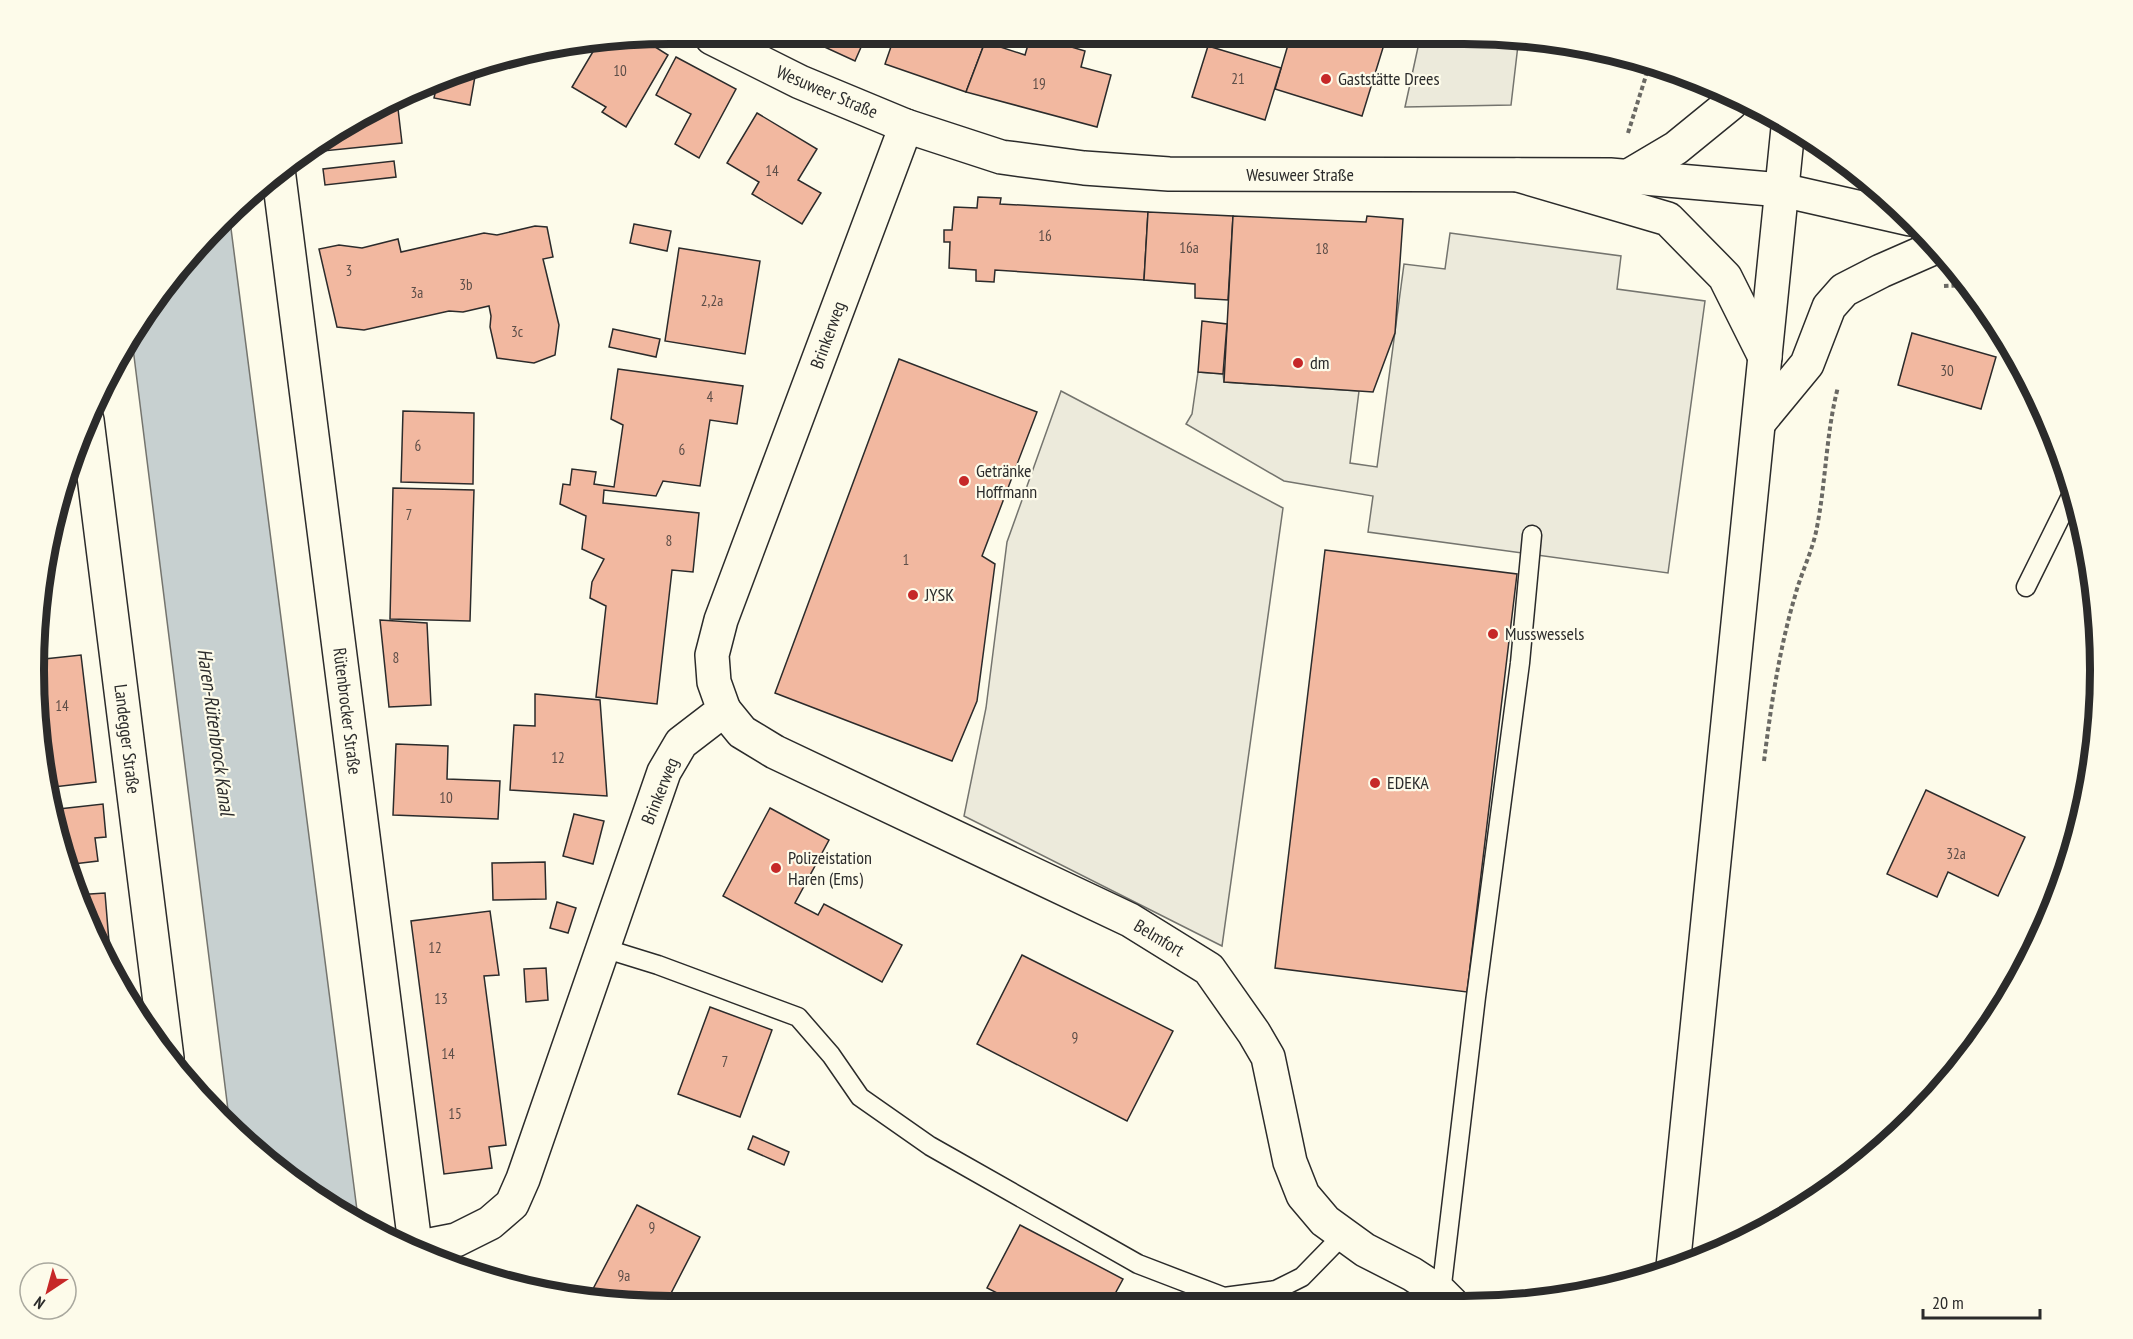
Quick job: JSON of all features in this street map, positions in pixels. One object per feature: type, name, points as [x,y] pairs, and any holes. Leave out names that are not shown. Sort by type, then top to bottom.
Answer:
[{"type":"main road","name":"Wesuweer Straße","points":[[722,44],[800,82],[906,126],[1001,157],[1084,168],[1169,174],[1618,176],[1782,190],[1893,215]]},
{"type":"main road","points":[[1618,176],[1676,148],[1730,104]]},
{"type":"main road","name":"Brinkerweg","points":[[428,1247],[456,1240],[490,1223],[512,1204],[524,1179],[664,772],[681,743],[724,710],[714,682],[712,654],[722,620],[906,126]]},
{"type":"main road","points":[[1674,1259],[1787,134]]},
{"type":"main road","points":[[1518,175],[1668,219],[1725,277],[1765,357]]},
{"type":"main road","name":"Rütenbrocker Straße","points":[[279,180],[415,1241]]},
{"type":"main road","points":[[1760,421],[1807,364],[1829,307],[1844,290],[1881,270],[1928,250]]},
{"type":"main road","name":"Landegger Straße","points":[[89,436],[165,1039]]},
{"type":"main road","name":"Belmfort","points":[[724,710],[742,732],[775,752],[1130,920],[1209,969],[1268,1057],[1290,1162],[1303,1195],[1325,1221],[1365,1250],[1412,1274],[1442,1296]]},
{"type":"lane","points":[[2026,587],[2067,504]]},
{"type":"lane","points":[[1446,1296],[1476,997],[1520,663],[1532,535]]},
{"type":"lane","points":[[603,948],[658,965],[798,1017],[831,1055],[860,1097],[930,1146],[1138,1264],[1221,1296]]},
{"type":"lane","points":[[1231,1296],[1276,1290],[1302,1277],[1343,1234]]},
{"type":"path","points":[[1618,176],[1625,143],[1647,72]]},
{"type":"path","points":[[1763,767],[1773,696],[1794,597],[1817,529],[1832,409],[1840,379]]},
{"type":"shaded area","points":[[1419,44],[1518,46],[1511,105],[1405,107]]},
{"type":"shaded area","points":[[1450,233],[1621,256],[1617,289],[1705,301],[1668,573],[1368,532],[1373,496],[1284,481],[1186,424],[1192,414],[1198,372],[1223,374],[1224,382],[1359,391],[1350,463],[1377,467],[1404,264],[1445,269]]},
{"type":"shaded area","points":[[1061,391],[1283,508],[1222,946],[964,816],[986,708],[1007,542]]},
{"type":"water","name":"Haren-Rütenbrock Kanal","points":[[230,224],[357,1213],[288,1166],[228,1113],[133,347],[173,288]]},
{"type":"building","points":[[651,44],[668,55],[626,127],[602,112],[606,107],[572,87],[595,48]]},
{"type":"building","points":[[818,44],[862,44],[855,61]]},
{"type":"building","points":[[892,44],[984,44],[966,92],[885,64]]},
{"type":"building","points":[[984,44],[991,44],[1025,55],[1028,44],[1061,44],[1085,51],[1081,67],[1111,75],[1097,127],[966,92]]},
{"type":"building","name":"Gaststätte Drees","points":[[1288,44],[1384,44],[1362,116],[1275,89]]},
{"type":"building","points":[[1208,46],[1281,68],[1265,120],[1192,97]]},
{"type":"building","points":[[676,57],[736,89],[699,158],[675,144],[691,114],[656,95]]},
{"type":"building","points":[[475,75],[470,105],[434,98],[436,89]]},
{"type":"building","points":[[398,106],[402,143],[323,151],[323,148],[356,127]]},
{"type":"building","points":[[757,113],[817,149],[798,180],[821,193],[802,224],[752,194],[759,182],[727,163]]},
{"type":"building","points":[[394,161],[396,177],[325,185],[323,169]]},
{"type":"building","points":[[978,197],[1001,198],[1000,204],[1148,212],[1144,280],[995,270],[994,282],[976,281],[976,270],[949,268],[950,242],[944,242],[944,230],[952,230],[954,207],[977,208]]},
{"type":"building","points":[[1148,212],[1233,216],[1228,300],[1195,298],[1195,284],[1144,280]]},
{"type":"building","points":[[1233,216],[1366,222],[1367,216],[1403,219],[1395,333],[1373,392],[1224,382]]},
{"type":"building","points":[[634,224],[671,231],[667,251],[630,243]]},
{"type":"building","points":[[535,226],[547,227],[553,257],[543,259],[559,325],[555,355],[534,363],[497,358],[490,327],[489,306],[463,312],[449,311],[364,330],[337,327],[319,249],[339,245],[362,248],[398,239],[401,252],[484,233],[497,235]]},
{"type":"building","points":[[679,248],[760,261],[745,354],[665,341]]},
{"type":"building","points":[[1202,321],[1227,324],[1223,374],[1198,372]]},
{"type":"building","points":[[613,329],[660,339],[656,357],[609,347]]},
{"type":"building","points":[[1912,333],[1996,357],[1981,409],[1898,385]]},
{"type":"building","points":[[899,359],[1037,412],[982,556],[995,564],[977,701],[952,761],[775,693]]},
{"type":"building","points":[[618,369],[743,386],[737,424],[710,420],[700,486],[663,481],[656,496],[604,490],[603,503],[699,513],[693,572],[672,570],[657,704],[596,697],[606,606],[590,598],[592,582],[604,559],[582,549],[586,516],[560,504],[563,484],[570,485],[572,469],[596,472],[594,484],[614,487],[623,425],[611,419]]},
{"type":"building","points":[[403,411],[474,413],[473,484],[401,482]]},
{"type":"building","points":[[393,488],[474,490],[470,621],[390,619]]},
{"type":"building","points":[[1325,550],[1517,574],[1467,992],[1275,968]]},
{"type":"building","points":[[380,620],[427,623],[431,705],[389,707]]},
{"type":"building","points":[[81,655],[96,782],[55,787],[45,710],[44,659]]},
{"type":"building","points":[[535,694],[600,700],[607,796],[510,790],[514,725],[535,726]]},
{"type":"building","points":[[396,744],[448,746],[447,779],[500,781],[498,819],[393,815]]},
{"type":"building","points":[[1926,790],[2025,837],[1998,896],[1948,872],[1937,897],[1887,874]]},
{"type":"building","points":[[103,804],[106,837],[95,838],[98,861],[75,864],[60,809]]},
{"type":"building","name":"Polizeistation Haren (Ems)","points":[[770,808],[829,840],[795,903],[818,915],[824,904],[902,945],[882,982],[723,896]]},
{"type":"building","points":[[574,814],[604,821],[593,864],[563,856]]},
{"type":"building","points":[[545,862],[546,899],[493,900],[492,863]]},
{"type":"building","points":[[105,893],[110,949],[91,909],[86,894]]},
{"type":"building","points":[[557,902],[576,908],[568,933],[550,928]]},
{"type":"building","points":[[490,911],[499,975],[484,976],[506,1145],[489,1147],[492,1168],[444,1174],[411,921]]},
{"type":"building","points":[[1022,955],[1173,1031],[1127,1121],[977,1044]]},
{"type":"building","points":[[546,968],[548,1000],[526,1002],[524,969]]},
{"type":"building","points":[[710,1007],[772,1030],[740,1117],[678,1094]]},
{"type":"building","points":[[753,1136],[789,1152],[784,1165],[748,1149]]},
{"type":"building","points":[[637,1205],[700,1237],[670,1296],[593,1289]]},
{"type":"building","points":[[1020,1225],[1123,1279],[1114,1296],[1003,1296],[987,1288]]},
{"type":"place","name":"Gaststätte Drees","points":[[1326,79]]},
{"type":"place","name":"dm","points":[[1298,363]]},
{"type":"place","name":"Getränke Hoffmann","points":[[964,481]]},
{"type":"place","name":"JYSK","points":[[913,595]]},
{"type":"place","name":"Musswessels","points":[[1493,634]]},
{"type":"place","name":"EDEKA","points":[[1375,783]]},
{"type":"place","name":"Polizeistation Haren (Ems)","points":[[776,868]]}]
